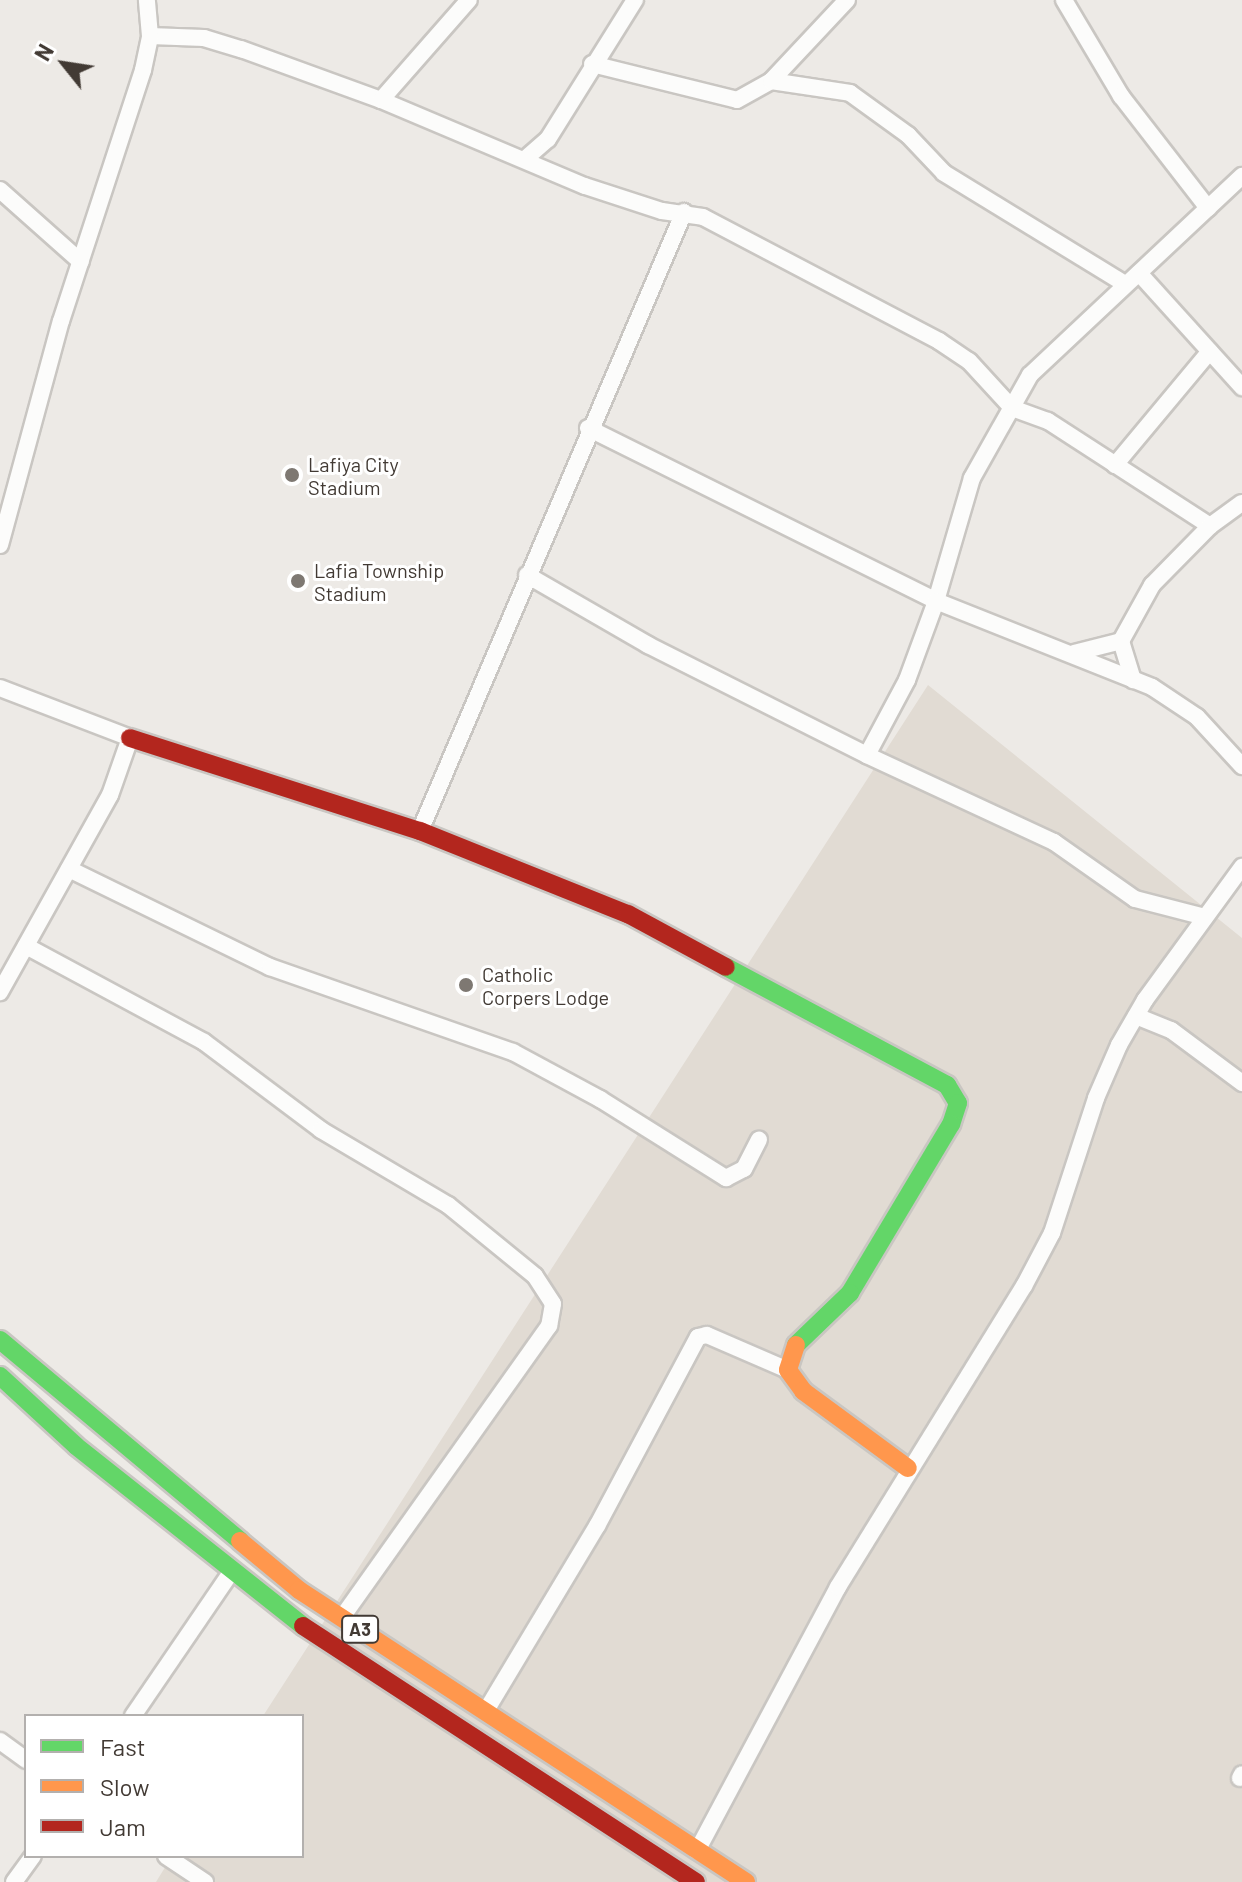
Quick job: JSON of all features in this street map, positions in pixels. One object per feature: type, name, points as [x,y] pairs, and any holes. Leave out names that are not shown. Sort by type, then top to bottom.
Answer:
[{"type":"main road","points":[[130,738],[420,831],[628,914],[920,1069],[956,1095],[951,1124],[888,1234],[842,1304],[797,1343],[788,1370],[803,1391],[908,1468]]},
{"type":"main road","name":"A3","points":[[0,1340],[287,1581],[487,1709],[746,1882]]},
{"type":"main road","name":"A3","points":[[0,1376],[76,1446],[232,1571],[376,1677],[696,1882]]},
{"type":"street","points":[[0,545],[150,36],[147,0]]},
{"type":"street","points":[[381,100],[469,0]]},
{"type":"street","points":[[525,159],[548,139],[592,64],[635,0]]},
{"type":"street","points":[[592,64],[722,99],[751,97],[771,81],[847,0]]},
{"type":"street","points":[[1064,0],[1121,96],[1208,208]]},
{"type":"street","points":[[150,36],[204,38],[381,100],[553,172],[662,211],[684,212],[878,305],[939,341],[969,361],[1012,408],[1048,421],[1210,526]]},
{"type":"street","points":[[771,81],[850,93],[908,135],[944,173],[1125,284]]},
{"type":"street","points":[[548,139],[553,172]]},
{"type":"street","points":[[867,755],[907,680],[936,601],[961,506],[1041,360],[1242,176]]},
{"type":"street","points":[[0,190],[81,262]]},
{"type":"street","points":[[420,831],[588,428],[684,212]]},
{"type":"street","points":[[1139,273],[1242,387]]},
{"type":"street","points":[[1115,465],[1210,351]]},
{"type":"street","points":[[588,428],[936,601],[1074,653],[1133,680],[1183,706],[1242,766]]},
{"type":"street","points":[[1133,680],[1121,641],[1152,585],[1210,526],[1242,503]]},
{"type":"street","points":[[527,575],[648,645],[867,755],[1054,842],[1135,899],[1205,917]]},
{"type":"street","points":[[1074,653],[1121,641]]},
{"type":"street","points":[[0,688],[130,738],[110,795],[26,946],[2,981]]},
{"type":"street","points":[[697,1851],[908,1468],[1052,1233],[1096,1098],[1136,1016],[1242,867]]},
{"type":"street","points":[[69,869],[270,967],[513,1052],[600,1099],[726,1178],[744,1169],[759,1140]]},
{"type":"street","points":[[26,946],[204,1042],[321,1130],[448,1205],[535,1276],[551,1300],[555,1312],[549,1326],[342,1617]]},
{"type":"street","points":[[1136,1016],[1171,1030],[1242,1083]]},
{"type":"street","points":[[487,1709],[597,1526],[698,1337],[707,1335],[788,1370]]},
{"type":"street","points":[[134,1714],[232,1571]]},
{"type":"street","points":[[0,1741],[24,1759]]},
{"type":"street","points":[[14,1882],[32,1858]]},
{"type":"street","points":[[169,1858],[205,1882]]},
{"type":"shaded area","points":[[928,685],[1242,938],[1242,1882],[156,1882],[171,1858],[304,1858],[304,1714],[264,1714]]},
{"type":"traffic: fast","points":[[726,967],[947,1085],[958,1103],[951,1124],[850,1293],[796,1345]]},
{"type":"traffic: fast","points":[[0,1340],[240,1541]]},
{"type":"traffic: fast","points":[[0,1376],[76,1446],[303,1626]]},
{"type":"traffic: slow","points":[[796,1345],[788,1370],[803,1391],[908,1468]]},
{"type":"traffic: slow","points":[[240,1541],[299,1590],[746,1882]]},
{"type":"traffic: jam","points":[[130,738],[420,831],[628,914],[726,967]]},
{"type":"traffic: jam","points":[[303,1626],[696,1882]]},
{"type":"place","name":"Lafiya City Stadium","points":[[292,475]]},
{"type":"place","name":"Lafia Township Stadium","points":[[298,581]]},
{"type":"place","name":"Catholic Corpers Lodge","points":[[466,985]]}]
